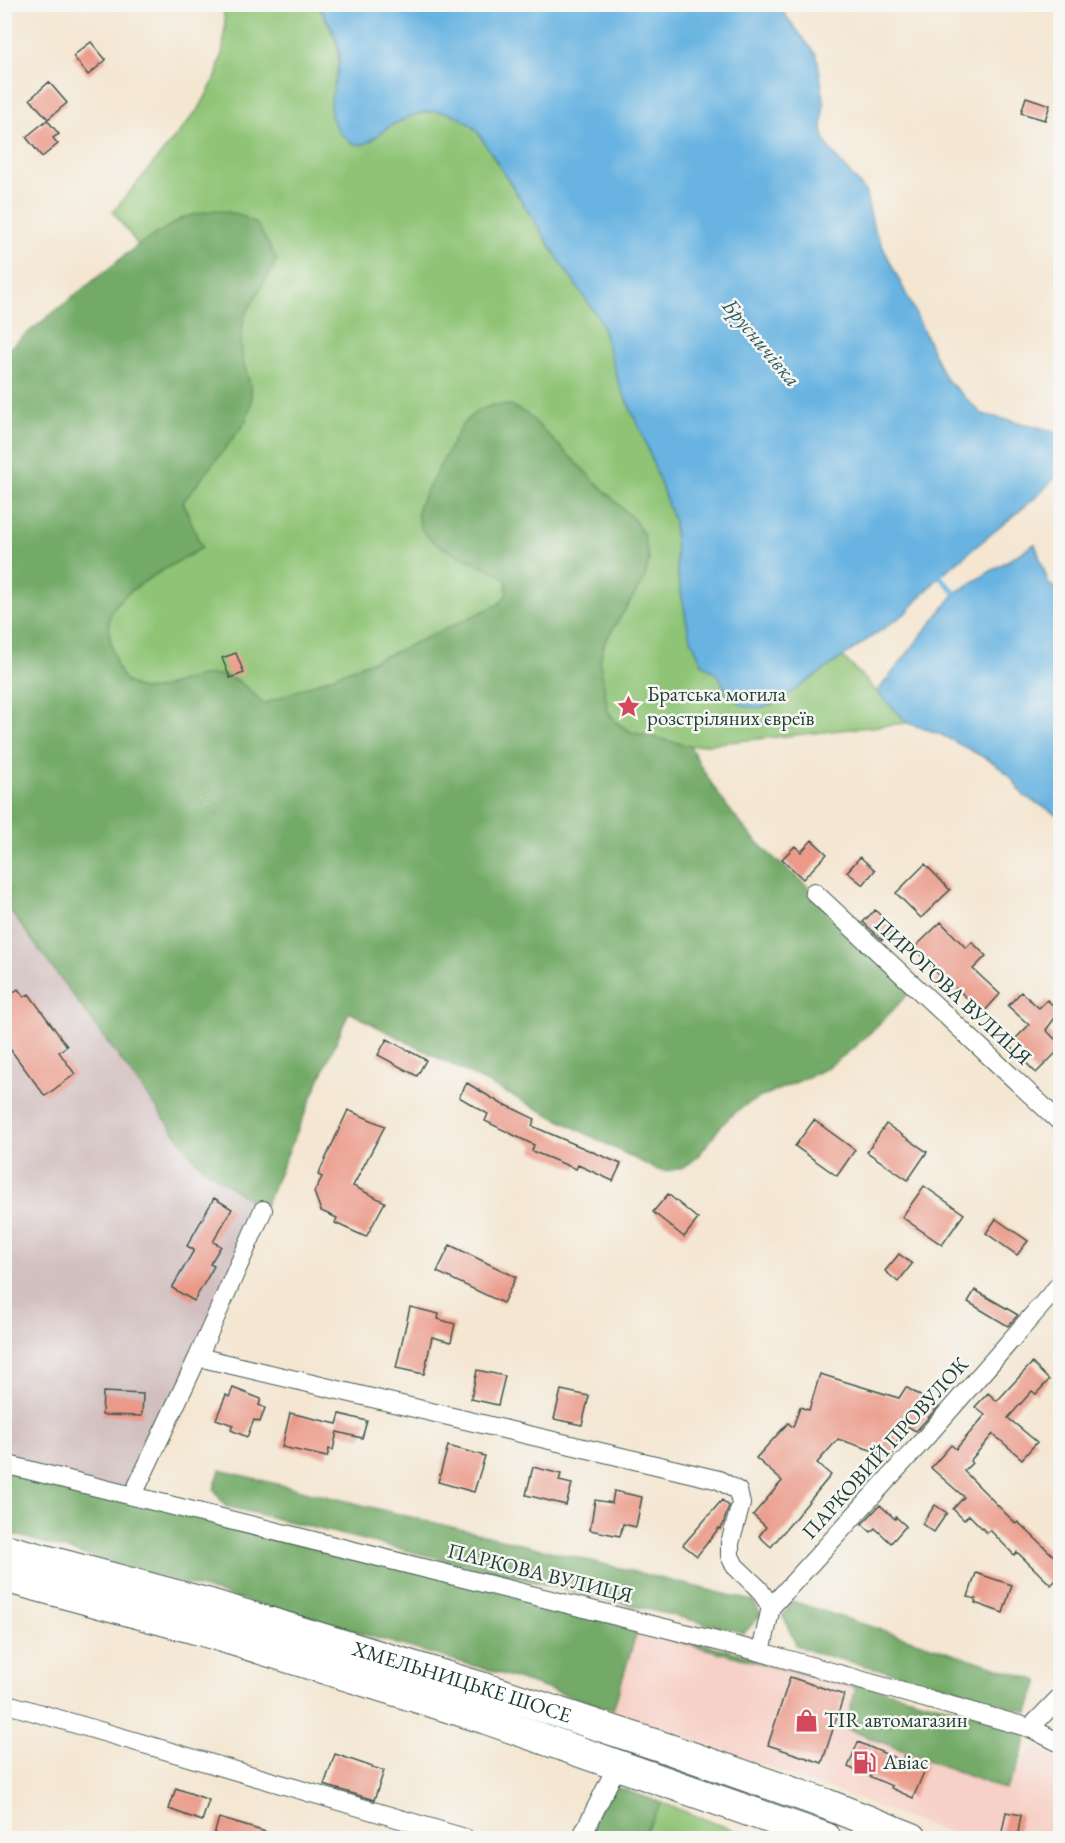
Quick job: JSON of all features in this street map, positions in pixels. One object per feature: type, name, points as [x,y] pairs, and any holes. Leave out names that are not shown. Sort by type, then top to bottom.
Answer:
[{"type":"highway","name":"ХМЕЛЬНИЦЬКЕ ШОСЕ","points":[[4,1549],[210,1604],[483,1687],[826,1804],[912,1839]]},
{"type":"highway","name":"ХМЕЛЬНИЦЬКЕ ШОСЕ","points":[[4,1577],[203,1631],[486,1719],[826,1839]]},
{"type":"street","name":"ПИРОГОВА ВУЛИЦЯ","points":[[814,892],[1060,1122]]},
{"type":"street","points":[[133,1495],[198,1357],[263,1210]]},
{"type":"street","name":"ПАРКОВИЙ ПРОВУЛОК","points":[[761,1652],[771,1608],[926,1437],[1060,1284]]},
{"type":"street","points":[[198,1357],[719,1480],[738,1491],[741,1504],[730,1543],[730,1556],[735,1566],[759,1589],[771,1608]]},
{"type":"street","name":"ПАРКОВА ВУЛИЦЯ","points":[[4,1464],[761,1652],[1030,1728],[1060,1743]]},
{"type":"street","points":[[1030,1728],[1060,1697]]},
{"type":"street","points":[[4,1703],[465,1839]]},
{"type":"street","points":[[581,1839],[618,1764]]},
{"type":"shaded area","points":[[4,904],[193,1157],[204,1168],[263,1210],[133,1495],[5,1464]]},
{"type":"shaded area","points":[[637,1631],[856,1689],[845,1728],[1005,1791],[1035,1746],[1060,1760],[1060,1838],[962,1838],[613,1710]]},
{"type":"green space","points":[[223,5],[317,5],[333,32],[338,54],[330,107],[389,127],[424,113],[445,112],[456,116],[477,131],[600,320],[619,384],[644,438],[674,522],[677,570],[689,634],[702,663],[719,676],[728,695],[760,708],[776,703],[843,657],[908,723],[690,746],[631,732],[617,723],[608,711],[599,661],[605,641],[645,578],[635,521],[527,414],[497,572],[506,580],[507,595],[500,604],[400,650],[264,704],[240,682],[228,677],[212,675],[197,677],[150,690],[136,687],[126,681],[115,662],[110,636],[110,615],[115,606],[136,587],[201,548],[183,502],[244,423],[251,405],[251,388],[242,357],[241,335],[244,318],[138,245],[113,212],[200,107],[216,77],[223,49],[225,25]]},
{"type":"green space","points":[[216,210],[238,214],[257,224],[277,260],[244,317],[241,335],[242,357],[251,388],[251,405],[245,423],[183,502],[202,548],[136,587],[115,606],[110,615],[110,636],[115,662],[126,681],[146,690],[162,688],[189,679],[220,675],[236,680],[264,704],[400,650],[499,604],[507,594],[506,580],[431,540],[422,530],[418,510],[462,425],[476,412],[492,405],[510,405],[527,414],[635,521],[644,535],[649,559],[645,578],[605,641],[600,661],[608,712],[617,723],[631,732],[690,746],[722,799],[751,836],[916,986],[849,1052],[813,1075],[747,1104],[737,1111],[694,1160],[684,1167],[657,1170],[349,1012],[263,1210],[204,1168],[193,1157],[5,904],[5,351],[138,245],[184,217]]},
{"type":"green space","points":[[4,1464],[1030,1728],[1016,1771],[1005,1790],[845,1728],[856,1688],[637,1631],[613,1710],[492,1671],[5,1532]]},
{"type":"green space","points":[[220,1470],[753,1601],[761,1615],[744,1633],[225,1506],[214,1489]]},
{"type":"green space","points":[[792,1601],[1039,1681],[1028,1712],[959,1690],[816,1653],[796,1645],[783,1616]]},
{"type":"green space","points":[[608,1784],[662,1803],[641,1838],[581,1838]]},
{"type":"green space","points":[[662,1803],[754,1838],[641,1838]]},
{"type":"water","points":[[317,5],[773,5],[783,12],[817,56],[824,100],[822,128],[824,139],[831,151],[865,191],[874,229],[945,378],[982,414],[1060,432],[1060,473],[1034,499],[940,576],[906,613],[776,703],[760,708],[744,706],[728,695],[719,676],[702,663],[689,634],[677,570],[674,522],[644,438],[619,384],[600,320],[477,131],[466,122],[444,112],[433,111],[410,116],[364,144],[352,143],[343,136],[335,125],[330,104],[339,62],[338,44],[331,26]]},
{"type":"water","points":[[1035,544],[1049,585],[1060,589],[1060,816],[1024,796],[1009,775],[991,761],[940,734],[908,723],[877,692],[955,593]]},
{"type":"building","points":[[91,42],[106,60],[88,75],[73,56]]},
{"type":"building","points":[[49,82],[67,103],[48,119],[30,99]]},
{"type":"building","points":[[1026,97],[1050,105],[1045,120],[1021,113]]},
{"type":"building","points":[[47,120],[59,134],[53,138],[58,144],[42,157],[26,137]]},
{"type":"building","points":[[236,653],[244,673],[230,678],[222,658]]},
{"type":"building","points":[[812,840],[827,854],[803,879],[782,859],[795,846],[801,852]]},
{"type":"building","points":[[860,857],[875,870],[863,885],[847,872]]},
{"type":"building","points":[[925,864],[950,890],[921,918],[896,893]]},
{"type":"building","points":[[875,910],[894,929],[882,940],[863,922]]},
{"type":"building","points":[[941,922],[966,948],[972,942],[986,956],[973,969],[1000,994],[983,1013],[956,988],[947,997],[933,983],[940,976],[914,948]]},
{"type":"building","points":[[18,989],[24,997],[29,994],[67,1046],[59,1052],[75,1074],[45,1096],[4,1041],[4,999]]},
{"type":"building","points":[[1021,992],[1039,1008],[1047,1000],[1060,1011],[1046,1030],[1060,1044],[1060,1049],[1036,1073],[1009,1045],[1029,1025],[1008,1006]]},
{"type":"building","points":[[387,1039],[426,1060],[417,1076],[378,1055]]},
{"type":"building","points":[[467,1083],[505,1106],[535,1119],[532,1126],[621,1164],[613,1181],[578,1165],[576,1169],[532,1151],[534,1145],[485,1121],[488,1114],[459,1097]]},
{"type":"building","points":[[348,1110],[385,1126],[353,1186],[385,1202],[366,1237],[335,1223],[337,1218],[321,1211],[314,1192],[322,1177],[318,1175]]},
{"type":"building","points":[[814,1120],[855,1150],[837,1176],[795,1146]]},
{"type":"building","points":[[886,1124],[927,1152],[908,1180],[867,1152]]},
{"type":"building","points":[[924,1186],[964,1214],[942,1245],[902,1217]]},
{"type":"building","points":[[668,1194],[698,1219],[684,1237],[653,1212]]},
{"type":"building","points":[[214,1198],[232,1209],[213,1242],[221,1246],[210,1264],[214,1266],[194,1301],[172,1288],[194,1250],[187,1246]]},
{"type":"building","points":[[996,1219],[1028,1241],[1017,1255],[986,1233]]},
{"type":"building","points":[[450,1245],[516,1277],[503,1303],[437,1272]]},
{"type":"building","points":[[899,1254],[912,1264],[898,1282],[885,1271]]},
{"type":"building","points":[[975,1290],[1018,1315],[1008,1326],[968,1302]]},
{"type":"building","points":[[410,1307],[439,1314],[438,1319],[455,1324],[451,1342],[432,1337],[424,1374],[396,1368]]},
{"type":"building","points":[[1032,1363],[1049,1380],[1036,1394],[1032,1391],[1008,1418],[1037,1442],[1022,1459],[993,1434],[964,1471],[1016,1524],[1018,1522],[1060,1562],[1060,1576],[1051,1585],[1017,1552],[1014,1555],[990,1530],[987,1533],[969,1515],[964,1520],[953,1509],[964,1497],[931,1468],[951,1445],[956,1449],[985,1415],[975,1407],[988,1393],[997,1401]]},
{"type":"building","points":[[477,1370],[505,1376],[498,1405],[471,1399]]},
{"type":"building","points":[[820,1374],[899,1398],[906,1387],[938,1407],[916,1431],[903,1424],[892,1457],[838,1439],[817,1463],[831,1475],[771,1547],[759,1536],[766,1527],[753,1515],[782,1481],[756,1458],[788,1423],[793,1427],[800,1407],[809,1410]]},
{"type":"building","points":[[233,1388],[261,1399],[259,1405],[265,1408],[260,1422],[254,1420],[247,1437],[231,1430],[233,1425],[216,1419],[226,1395],[229,1397]]},
{"type":"building","points":[[561,1390],[589,1396],[582,1425],[554,1419]]},
{"type":"building","points":[[103,1392],[143,1394],[142,1416],[102,1415]]},
{"type":"building","points":[[290,1413],[337,1424],[340,1414],[367,1421],[362,1438],[337,1432],[333,1450],[329,1449],[327,1457],[282,1447]]},
{"type":"building","points":[[448,1446],[485,1456],[474,1492],[438,1482]]},
{"type":"building","points":[[533,1467],[561,1474],[559,1481],[572,1484],[566,1505],[526,1495]]},
{"type":"building","points":[[614,1491],[642,1497],[636,1527],[623,1524],[620,1536],[590,1530],[595,1500],[612,1503]]},
{"type":"building","points":[[722,1500],[729,1506],[723,1525],[697,1556],[683,1545]]},
{"type":"building","points":[[880,1505],[906,1526],[891,1543],[875,1528],[871,1532],[862,1524]]},
{"type":"building","points":[[935,1505],[947,1513],[934,1532],[922,1524]]},
{"type":"building","points":[[976,1573],[1012,1585],[1003,1613],[975,1603],[976,1599],[968,1597]]},
{"type":"building","name":"TIR автомагазин","points":[[790,1677],[844,1695],[822,1763],[768,1745]]},
{"type":"building","points":[[858,1742],[902,1761],[904,1755],[927,1765],[913,1798],[848,1767]]},
{"type":"building","points":[[335,1754],[384,1771],[374,1800],[324,1785]]},
{"type":"building","points":[[176,1788],[209,1800],[202,1821],[169,1809]]},
{"type":"building","points":[[1006,1812],[1021,1815],[1017,1839],[1001,1837]]},
{"type":"building","points":[[219,1818],[276,1835],[275,1839],[226,1839],[214,1835]]},
{"type":"waterway","name":"Брусничівка","points":[[937,573],[957,595]]},
{"type":"place","name":"Братська могила розстріляних євреїв","points":[[629,706]]},
{"type":"place","name":"TIR автомагазин","points":[[806,1720]]},
{"type":"place","name":"Авіас","points":[[865,1762]]}]
